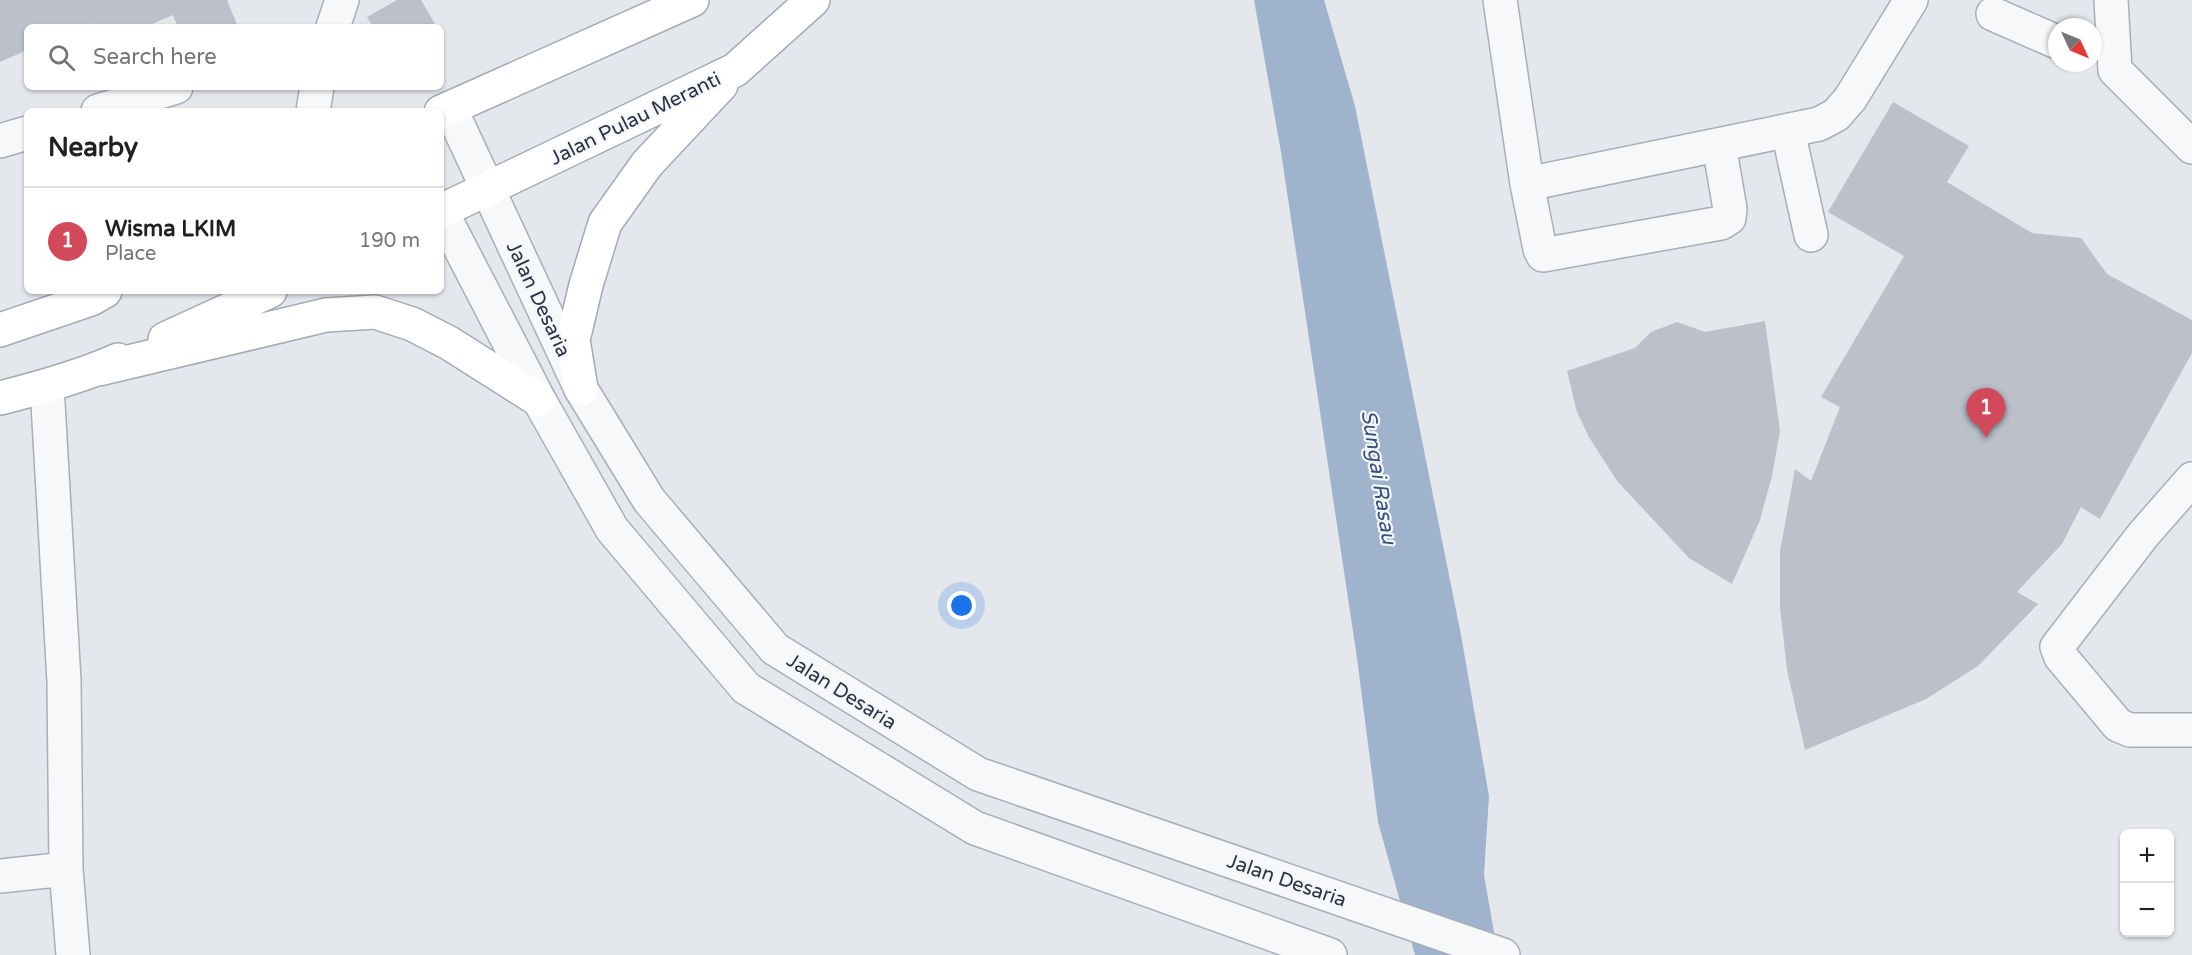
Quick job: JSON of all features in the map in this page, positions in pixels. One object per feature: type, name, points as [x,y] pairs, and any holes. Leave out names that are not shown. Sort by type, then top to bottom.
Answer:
[{"type":"main road","points":[[446,110],[692,0]]},
{"type":"main road","name":"Jalan Pulau Meranti","points":[[444,210],[735,70],[813,0]]},
{"type":"main road","points":[[581,388],[573,340],[586,285],[605,223],[647,164],[735,70]]},
{"type":"main road","points":[[0,330],[99,294]]},
{"type":"main road","points":[[99,369],[263,294]]},
{"type":"main road","points":[[0,398],[99,369],[326,315],[375,312],[412,324],[449,343],[539,400]]},
{"type":"street","points":[[334,24],[342,0]]},
{"type":"street","points":[[1500,0],[1527,184],[1543,255],[1721,223],[1729,218],[1730,208],[1719,145]]},
{"type":"street","points":[[1527,184],[1819,124],[1836,114],[1850,99],[1911,0]]},
{"type":"street","points":[[2111,0],[2104,65],[2192,147]]},
{"type":"street","points":[[1993,14],[2048,38]]},
{"type":"street","points":[[108,108],[166,90]]},
{"type":"street","points":[[314,108],[316,90]]},
{"type":"street","name":"Jalan Desaria","points":[[446,110],[487,189],[581,388],[649,500],[775,649],[978,774],[1503,955]]},
{"type":"street","points":[[1788,131],[1810,235]]},
{"type":"street","points":[[0,141],[24,134]]},
{"type":"street","points":[[444,217],[539,400],[612,529],[746,688],[975,828],[1330,955]]},
{"type":"street","points":[[47,386],[64,681],[66,869],[73,955]]},
{"type":"street","points":[[2192,479],[2143,535],[2057,647],[2061,657],[2118,725],[2130,730],[2192,730]]},
{"type":"street","points":[[0,876],[66,869]]},
{"type":"water","name":"Sungai Rasau","points":[[1254,0],[1324,0],[1355,106],[1461,635],[1489,796],[1484,875],[1498,955],[1415,955],[1378,822],[1357,658],[1281,152]]},
{"type":"building","points":[[0,0],[227,0],[237,24],[177,24],[173,15],[152,24],[24,24],[24,51],[0,62]]},
{"type":"building","points":[[397,0],[421,0],[435,24],[371,24],[367,17]]},
{"type":"building","points":[[1893,102],[1969,146],[1947,182],[2032,233],[2081,238],[2107,274],[2192,320],[2192,353],[2100,519],[2081,507],[2062,544],[2017,592],[2038,604],[1978,666],[1926,699],[1805,750],[1787,670],[1780,608],[1780,551],[1795,469],[1811,481],[1840,407],[1821,397],[1904,256],[1828,212]]},
{"type":"building","points":[[1765,321],[1780,431],[1772,476],[1760,520],[1732,584],[1689,558],[1617,481],[1589,437],[1577,412],[1567,371],[1635,348],[1651,332],[1677,322],[1705,332]]},
{"type":"place","name":"Wisma LKIM","points":[[1986,438]]}]
